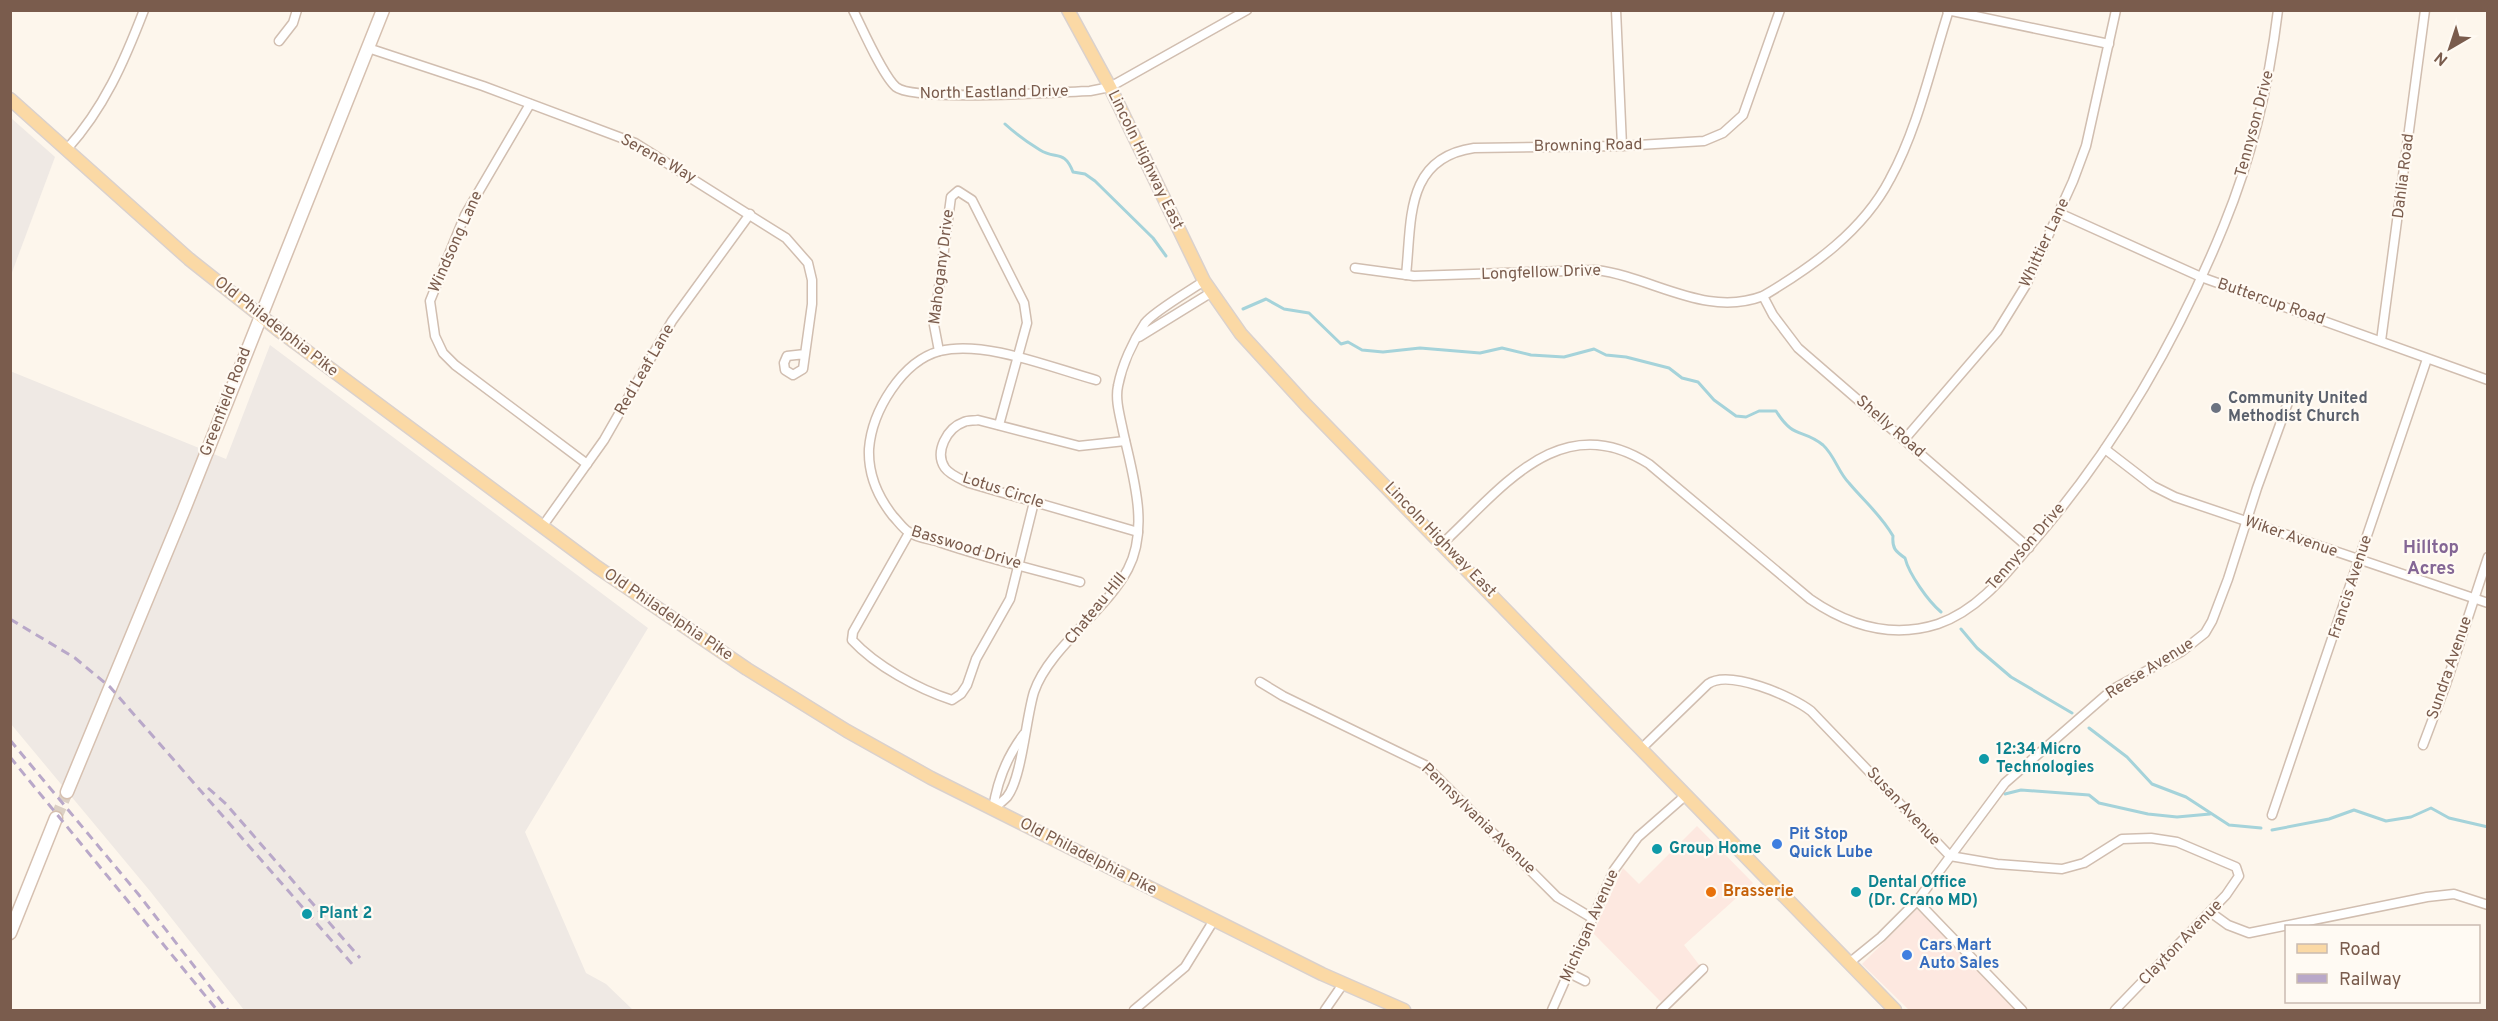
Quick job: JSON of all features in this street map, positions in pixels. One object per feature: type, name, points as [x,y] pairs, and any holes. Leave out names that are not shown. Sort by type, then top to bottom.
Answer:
[{"type":"main road","name":"Greenfield Road","points":[[67,792],[183,512],[383,10]]},
{"type":"main road","name":"Lincoln Highway East","points":[[1068,10],[1110,87],[1204,281],[1241,334],[1894,1011]]},
{"type":"main road","name":"Old Philadelphia Pike","points":[[10,99],[189,259],[402,424],[631,592],[847,731],[930,778],[1342,984],[1404,1011]]},
{"type":"main road","points":[[10,933],[56,818]]},
{"type":"street","points":[[67,149],[89,125],[112,86],[144,10]]},
{"type":"street","points":[[279,41],[293,23],[297,10]]},
{"type":"street","name":"North Eastland Drive","points":[[853,10],[891,82],[911,94],[1078,91],[1110,87]]},
{"type":"street","points":[[1110,87],[1247,10]]},
{"type":"street","points":[[1616,10],[1622,146]]},
{"type":"street","name":"Browning Road","points":[[1406,275],[1415,192],[1425,174],[1451,154],[1474,148],[1622,146],[1704,141],[1733,126],[1750,102],[1780,10]]},
{"type":"street","name":"Whittier Lane","points":[[1904,440],[2011,312],[2059,213],[2086,146],[2116,10]]},
{"type":"street","name":"Tennyson Drive","points":[[1443,543],[1524,468],[1540,457],[1564,447],[1591,446],[1619,449],[1649,464],[1810,599],[1837,617],[1863,627],[1910,630],[1949,619],[1984,596],[2029,548],[2105,449],[2168,347],[2224,224],[2254,136],[2273,51],[2278,10]]},
{"type":"street","name":"Dahlia Road","points":[[2381,341],[2425,10]]},
{"type":"street","points":[[1948,11],[2109,44]]},
{"type":"street","name":"Longfellow Drive","points":[[1355,268],[1406,275],[1451,276],[1596,270],[1623,275],[1720,304],[1750,301],[1763,296],[1833,248],[1876,202],[1906,145],[1948,11]]},
{"type":"street","name":"Serene Way","points":[[368,48],[635,143],[786,238],[808,263],[812,280],[812,304],[805,354]]},
{"type":"street","name":"Windsong Lane","points":[[530,104],[465,215],[430,301],[431,321],[443,353],[455,365],[587,464]]},
{"type":"street","name":"Mahogany Drive","points":[[939,351],[934,325],[951,197],[958,191],[972,200],[1024,303],[1027,323],[999,425]]},
{"type":"street","name":"Buttercup Road","points":[[2059,213],[2201,277],[2487,380]]},
{"type":"street","name":"Red Leaf Lane","points":[[542,527],[615,422],[657,344],[750,214]]},
{"type":"street","name":"Chateau Hill","points":[[993,809],[1008,795],[1023,751],[1024,733],[1035,690],[1043,674],[1128,569],[1138,532],[1135,483],[1118,408],[1117,387],[1126,360],[1146,322],[1204,281]]},
{"type":"street","points":[[1138,338],[1212,292]]},
{"type":"street","name":"Shelly Road","points":[[1763,296],[1773,315],[1798,348],[2029,548]]},
{"type":"street","name":"Basswood Drive","points":[[1080,582],[909,533],[887,508],[877,492],[869,448],[881,405],[892,387],[927,356],[939,351],[962,347],[1017,358],[1096,380]]},
{"type":"street","name":"Francis Avenue","points":[[2272,815],[2427,359]]},
{"type":"street","name":"Reese Avenue","points":[[1849,963],[1881,937],[1917,901],[1994,795],[2027,763],[2113,689],[2181,652],[2202,636],[2215,615],[2290,397]]},
{"type":"street","name":"Lotus Circle","points":[[1125,441],[1079,446],[978,420],[963,422],[949,432],[943,442],[940,455],[945,468],[969,483],[1138,532]]},
{"type":"street","name":"Wiker Avenue","points":[[2105,449],[2159,490],[2487,603]]},
{"type":"street","points":[[909,533],[852,632],[852,640],[894,671],[935,694],[952,700],[961,694],[967,685],[976,659],[1010,599],[1034,502]]},
{"type":"street","name":"Sundra Avenue","points":[[2423,745],[2487,557]]},
{"type":"street","name":"Susan Avenue","points":[[1642,748],[1714,680],[1736,680],[1790,698],[1811,711],[1950,856],[1997,864],[2062,869],[2084,863],[2122,839],[2151,838],[2177,843],[2222,859],[2239,871]]},
{"type":"street","name":"Pennsylvania Avenue","points":[[1260,682],[1282,696],[1425,765],[1557,897],[1592,918]]},
{"type":"street","name":"Chateau Hill","points":[[993,809],[996,789],[1014,747],[1024,733]]},
{"type":"street","name":"Michigan Avenue","points":[[1555,1010],[1605,887],[1626,853],[1653,823],[1686,795]]},
{"type":"street","name":"Clayton Avenue","points":[[2121,1009],[2236,882],[2239,871]]},
{"type":"street","points":[[2288,925],[2427,897],[2454,894],[2487,905]]},
{"type":"street","points":[[1917,901],[2022,1011]]},
{"type":"street","points":[[2210,912],[2228,925],[2248,933],[2285,926]]},
{"type":"street","points":[[1134,1011],[1185,967],[1214,920]]},
{"type":"street","points":[[1660,1011],[1703,969]]},
{"type":"street","points":[[1569,973],[1585,981]]},
{"type":"street","points":[[1325,1011],[1342,984]]},
{"type":"shaded area","points":[[11,118],[55,157],[11,275]]},
{"type":"shaded area","points":[[270,345],[648,628],[525,832],[586,973],[606,984],[633,1010],[244,1010],[150,891],[11,724],[10,371],[226,459]]},
{"type":"shaded area","points":[[1697,826],[1753,883],[1684,945],[1700,966],[1662,1003],[1593,933],[1623,868],[1639,884]]},
{"type":"shaded area","points":[[1917,909],[2017,1010],[1909,1010],[1862,964]]},
{"type":"waterway","points":[[1005,124],[1040,150],[1066,160],[1073,172],[1085,174],[1095,181],[1153,238],[1166,256]]},
{"type":"waterway","points":[[1243,309],[1266,299],[1284,309],[1309,313],[1341,344],[1348,342],[1362,350],[1383,352],[1420,348],[1480,353],[1502,348],[1531,355],[1564,357],[1594,349],[1606,355],[1626,357],[1669,368],[1682,378],[1698,382],[1714,400],[1736,416],[1746,417],[1759,411],[1776,411],[1793,430],[1816,440],[1827,449],[1845,479],[1888,528],[1893,536],[1895,549],[1905,558],[1910,572],[1930,601],[1941,612]]},
{"type":"waterway","points":[[1961,629],[1977,648],[2011,677],[2072,713]]},
{"type":"waterway","points":[[2089,728],[2127,757],[2152,784],[2186,797],[2229,825],[2261,828]]},
{"type":"waterway","points":[[2005,794],[2021,790],[2089,795],[2099,803],[2148,814],[2177,817],[2210,814]]},
{"type":"waterway","points":[[2272,830],[2329,819],[2354,810],[2386,821],[2411,817],[2431,808],[2449,818],[2488,827]]},
{"type":"tunnel","points":[[56,818],[67,792]]},
{"type":"railway","points":[[10,619],[75,658],[110,687],[353,965]]},
{"type":"railway","points":[[10,740],[139,895],[228,1010]]},
{"type":"railway","points":[[10,757],[217,1010]]},
{"type":"railway","points":[[208,788],[226,804],[360,958]]},
{"type":"place","name":"Community United Methodist Church","points":[[2216,408]]},
{"type":"place","name":"12:34 Micro Technologies","points":[[1984,759]]},
{"type":"place","name":"Pit Stop Quick Lube","points":[[1777,844]]},
{"type":"place","name":"Group Home","points":[[1657,849]]},
{"type":"place","name":"Brasserie","points":[[1711,892]]},
{"type":"place","name":"Dental Office (Dr. Crano MD)","points":[[1856,892]]},
{"type":"place","name":"Plant 2","points":[[307,914]]},
{"type":"place","name":"Cars Mart Auto Sales","points":[[1907,955]]},
{"type":"district","name":"Hilltop Acres","points":[[2431,558]]}]
